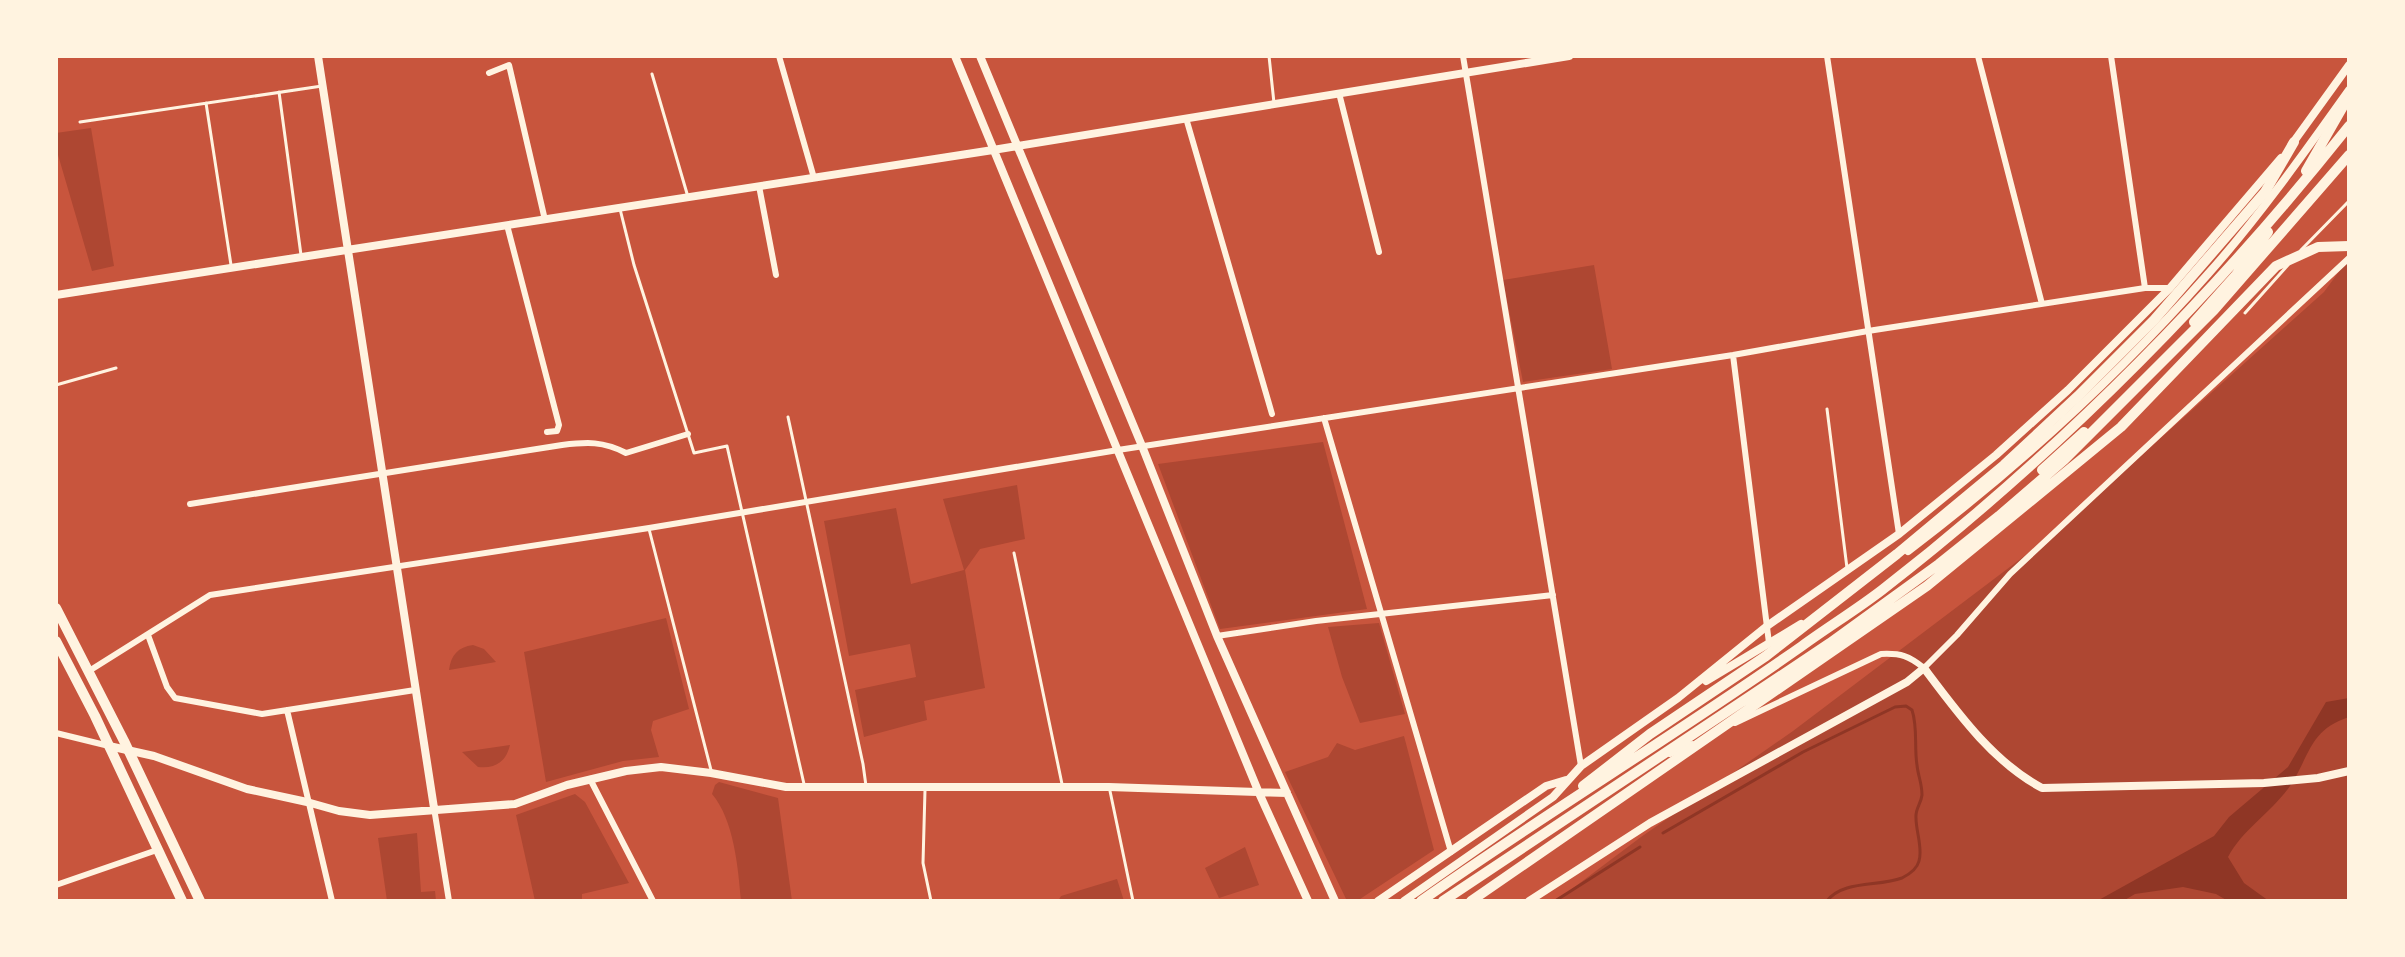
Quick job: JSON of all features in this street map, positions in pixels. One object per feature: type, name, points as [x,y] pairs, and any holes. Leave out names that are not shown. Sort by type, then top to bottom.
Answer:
[{"type":"main road","points":[[1889,613],[1948,552],[2106,410],[2236,275],[2272,226],[2349,93]]},
{"type":"main road","points":[[1421,901],[1851,613],[1990,500],[2060,439],[2168,335],[2349,126]]},
{"type":"main road","points":[[1521,834],[1650,734],[1766,656],[1897,554],[2004,465],[2154,320],[2265,192],[2294,142]]},
{"type":"main road","points":[[1443,901],[1830,643],[1999,516],[2085,441],[2222,302],[2349,155]]},
{"type":"main road","points":[[1471,901],[1927,586],[2121,427],[2276,266],[2318,247],[2349,246]]},
{"type":"main road","points":[[56,608],[129,749],[200,901]]},
{"type":"main road","points":[[56,641],[182,901]]},
{"type":"street","points":[[318,56],[449,901]]},
{"type":"street","points":[[779,56],[814,178]]},
{"type":"street","points":[[955,56],[1259,793],[1308,901]]},
{"type":"street","points":[[980,56],[1142,446],[1217,636],[1335,901]]},
{"type":"street","points":[[1463,56],[1581,766]]},
{"type":"street","points":[[56,295],[993,150],[1569,56]]},
{"type":"street","points":[[1827,56],[1899,534]]},
{"type":"street","points":[[1978,56],[2042,304]]},
{"type":"street","points":[[2111,56],[2145,288]]},
{"type":"street","points":[[489,73],[509,65],[545,220]]},
{"type":"street","points":[[1678,698],[1767,626],[1899,534],[1996,455],[2068,390],[2170,288],[2294,142],[2349,65]]},
{"type":"street","points":[[1339,93],[1379,252]]},
{"type":"street","points":[[1404,901],[1553,797],[1581,766],[1678,698],[1852,593],[2006,471],[2092,395],[2151,337],[2269,201],[2349,93]]},
{"type":"street","points":[[1185,117],[1272,414]]},
{"type":"street","points":[[759,186],[776,275]]},
{"type":"street","points":[[507,225],[559,425],[557,431],[547,432]]},
{"type":"street","points":[[1529,901],[1650,823],[1907,682],[1957,635],[2010,574],[2349,258]]},
{"type":"street","points":[[89,671],[204,597],[1868,331],[2145,288],[2170,288]]},
{"type":"street","points":[[1733,355],[1769,643]]},
{"type":"street","points":[[1324,418],[1451,852]]},
{"type":"street","points":[[190,504],[594,441],[609,444],[626,453],[688,434]]},
{"type":"street","points":[[1217,636],[1316,621],[1553,595]]},
{"type":"street","points":[[148,635],[167,687],[175,698],[262,714],[415,690]]},
{"type":"street","points":[[1378,901],[1546,786],[1566,780],[1620,778],[1881,654],[1910,656],[1924,668],[1996,755],[2042,788],[2264,783],[2349,771]]},
{"type":"street","points":[[287,710],[332,901]]},
{"type":"street","points":[[56,733],[154,756],[247,789],[339,811],[370,815],[515,804],[558,787],[626,771],[661,767],[805,788],[1109,787],[1287,793]]},
{"type":"street","points":[[590,779],[653,901]]},
{"type":"street","points":[[56,885],[157,850]]},
{"type":"lane","points":[[1269,56],[1274,103]]},
{"type":"lane","points":[[652,74],[688,197]]},
{"type":"lane","points":[[80,122],[323,86]]},
{"type":"lane","points":[[279,92],[302,258]]},
{"type":"lane","points":[[206,103],[232,268]]},
{"type":"lane","points":[[2245,313],[2349,201]]},
{"type":"lane","points":[[620,208],[634,265],[694,453],[727,446],[805,788]]},
{"type":"lane","points":[[56,385],[116,368]]},
{"type":"lane","points":[[1827,409],[1847,570]]},
{"type":"lane","points":[[788,417],[866,786]]},
{"type":"lane","points":[[649,528],[711,773]]},
{"type":"lane","points":[[1014,553],[1062,787]]},
{"type":"lane","points":[[925,786],[923,863],[931,901]]},
{"type":"lane","points":[[1109,787],[1133,901]]},
{"type":"shaded area","points":[[91,128],[114,266],[92,271],[56,148],[56,133]]},
{"type":"shaded area","points":[[2349,258],[2349,901],[1556,901],[1641,837],[1793,731],[2051,536],[2324,292]]},
{"type":"shaded area","points":[[1594,265],[1612,369],[1523,382],[1503,280]]},
{"type":"shaded area","points":[[1323,442],[1367,609],[1220,629],[1158,464]]},
{"type":"shaded area","points":[[1017,485],[1025,539],[980,549],[965,570],[985,688],[924,701],[927,720],[864,737],[855,690],[916,677],[910,644],[849,656],[824,521],[896,508],[911,584],[964,570],[943,499]]},
{"type":"shaded area","points":[[666,618],[689,709],[653,721],[651,730],[659,757],[623,761],[546,782],[524,652]]},
{"type":"shaded area","points":[[1379,623],[1405,714],[1360,723],[1342,677],[1328,627]]},
{"type":"shaded area","points":[[473,645],[484,649],[496,662],[449,670],[456,653]]},
{"type":"shaded area","points":[[2349,698],[2349,717],[2336,722],[2318,737],[2290,786],[2241,838],[2228,857],[2244,883],[2269,901],[2228,901],[2216,894],[2183,887],[2135,894],[2123,901],[2097,901],[2214,836],[2229,817],[2288,767],[2326,702]]},
{"type":"shaded area","points":[[1404,736],[1434,850],[1357,901],[1347,901],[1285,772],[1328,757],[1337,743],[1355,750]]},
{"type":"shaded area","points":[[510,745],[503,760],[490,767],[478,767],[462,752]]},
{"type":"shaded area","points":[[719,782],[778,798],[792,901],[741,901],[730,830],[712,794]]},
{"type":"shaded area","points":[[575,794],[585,802],[629,883],[582,894],[582,901],[535,901],[516,815]]},
{"type":"shaded area","points":[[417,833],[421,892],[435,891],[436,901],[387,901],[378,838]]},
{"type":"shaded area","points":[[1245,847],[1259,885],[1219,898],[1205,868]]},
{"type":"shaded area","points":[[1117,879],[1124,901],[1058,901],[1061,896]]},
{"type":"waterway","points":[[1663,833],[1803,752],[1895,707],[1906,706],[1912,710],[1914,717],[1916,758],[1922,791],[1916,815],[1920,851],[1918,864],[1902,878],[1851,887],[1834,894],[1827,901]]},
{"type":"waterway","points":[[1555,901],[1640,847]]}]
